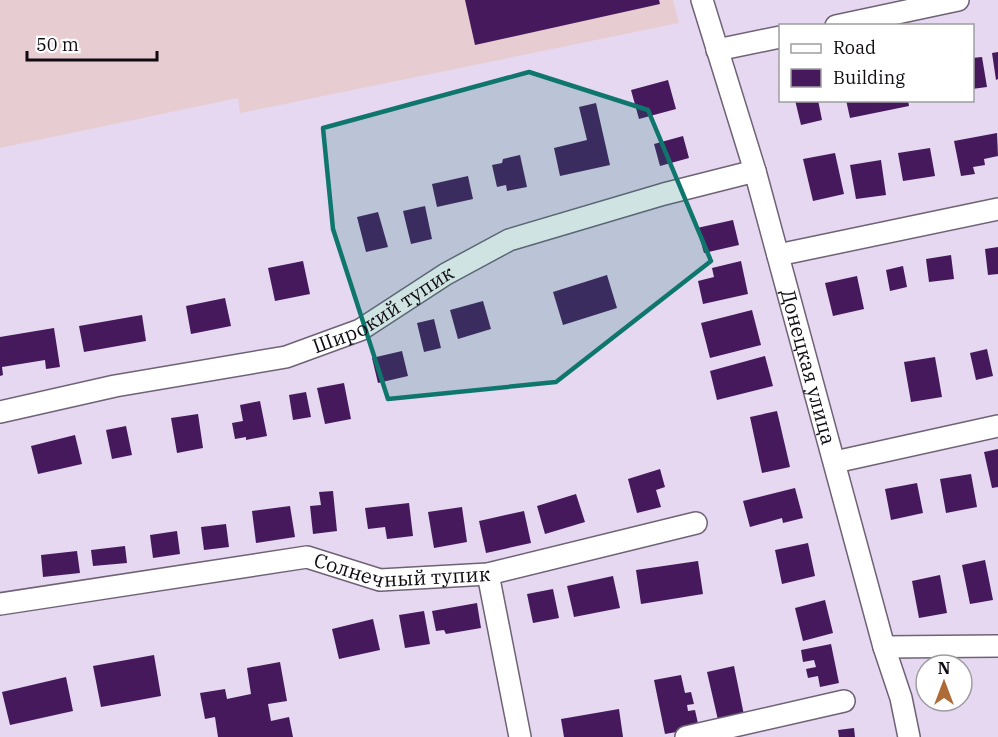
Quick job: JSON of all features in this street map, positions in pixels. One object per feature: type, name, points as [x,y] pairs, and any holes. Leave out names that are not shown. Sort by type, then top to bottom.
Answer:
[{"type":"street","name":"Донецкая улица","points":[[702,0],[755,171],[884,646],[902,698],[909,737]]},
{"type":"street","points":[[845,24],[958,0]]},
{"type":"street","points":[[717,50],[779,37]]},
{"type":"street","name":"Широкий тупик","points":[[0,412],[115,386],[286,357],[360,330],[446,274],[509,240],[664,194],[755,171]]},
{"type":"street","points":[[778,255],[998,208]]},
{"type":"street","points":[[835,462],[998,426]]},
{"type":"street","name":"Солнечный тупик","points":[[0,604],[307,557],[380,580],[488,574],[696,524]]},
{"type":"street","points":[[488,574],[520,737]]},
{"type":"street","points":[[884,646],[998,646]]},
{"type":"street","points":[[686,737],[844,701]]},
{"type":"highlighted area","points":[[529,72],[648,110],[711,261],[556,382],[388,399],[333,229],[323,128]]},
{"type":"shaded area","points":[[0,0],[673,0],[679,23],[240,113],[238,98],[0,148]]},
{"type":"building","points":[[465,0],[659,0],[660,4],[475,45]]},
{"type":"building","points":[[998,52],[998,79],[996,80],[992,53]]},
{"type":"building","points":[[982,57],[987,87],[974,89],[974,58]]},
{"type":"building","points":[[668,80],[676,109],[639,119],[631,90]]},
{"type":"building","points":[[795,102],[818,102],[822,120],[801,125]]},
{"type":"building","points":[[846,102],[908,102],[909,106],[850,118]]},
{"type":"building","points":[[596,103],[610,165],[560,176],[554,148],[587,140],[579,107]]},
{"type":"building","points":[[997,133],[998,156],[984,159],[985,165],[973,167],[975,174],[961,176],[954,141]]},
{"type":"building","points":[[683,136],[689,158],[660,166],[654,144]]},
{"type":"building","points":[[930,148],[935,176],[903,181],[898,153]]},
{"type":"building","points":[[835,153],[844,194],[813,201],[803,159]]},
{"type":"building","points":[[520,155],[527,187],[507,191],[506,185],[497,187],[492,165],[502,163],[503,159]]},
{"type":"building","points":[[881,160],[886,195],[856,199],[850,165]]},
{"type":"building","points":[[468,176],[473,199],[437,207],[432,184]]},
{"type":"building","points":[[425,206],[432,239],[411,244],[403,211]]},
{"type":"building","points":[[378,212],[388,247],[366,252],[357,217]]},
{"type":"building","points":[[733,220],[739,245],[704,253],[697,228]]},
{"type":"building","points":[[998,247],[998,274],[988,275],[985,249]]},
{"type":"building","points":[[951,255],[954,279],[929,282],[926,259]]},
{"type":"building","points":[[303,261],[310,294],[275,301],[268,268]]},
{"type":"building","points":[[741,261],[748,294],[703,304],[698,281],[714,277],[712,268]]},
{"type":"building","points":[[903,266],[907,287],[890,291],[886,270]]},
{"type":"building","points":[[607,275],[617,308],[563,325],[553,292]]},
{"type":"building","points":[[857,276],[864,309],[833,316],[825,283]]},
{"type":"building","points":[[225,298],[231,326],[191,334],[186,306]]},
{"type":"building","points":[[483,301],[491,329],[458,339],[450,310]]},
{"type":"building","points":[[752,310],[761,345],[710,358],[701,323]]},
{"type":"building","points":[[142,315],[146,341],[84,352],[79,326]]},
{"type":"building","points":[[434,319],[441,348],[424,352],[417,323]]},
{"type":"building","points":[[54,328],[60,367],[46,369],[45,360],[2,367],[3,375],[0,376],[0,337]]},
{"type":"building","points":[[987,349],[993,376],[976,380],[970,353]]},
{"type":"building","points":[[402,351],[408,376],[378,383],[372,358]]},
{"type":"building","points":[[765,356],[773,386],[717,400],[710,371]]},
{"type":"building","points":[[935,357],[942,397],[911,402],[904,362]]},
{"type":"building","points":[[344,383],[351,419],[325,424],[317,388]]},
{"type":"building","points":[[306,392],[311,417],[293,420],[289,395]]},
{"type":"building","points":[[260,401],[267,436],[246,440],[246,437],[235,439],[232,423],[243,421],[240,405]]},
{"type":"building","points":[[777,411],[790,467],[762,473],[750,417]]},
{"type":"building","points":[[198,414],[203,448],[177,453],[171,418]]},
{"type":"building","points":[[126,426],[132,455],[112,459],[106,430]]},
{"type":"building","points":[[75,435],[82,464],[38,474],[31,446]]},
{"type":"building","points":[[998,449],[998,487],[992,488],[984,452]]},
{"type":"building","points":[[660,469],[665,487],[656,490],[661,507],[637,513],[628,479]]},
{"type":"building","points":[[971,474],[977,507],[946,513],[940,479]]},
{"type":"building","points":[[917,483],[923,513],[891,520],[885,489]]},
{"type":"building","points":[[795,488],[803,518],[783,523],[782,518],[750,527],[743,501]]},
{"type":"building","points":[[333,491],[337,531],[313,534],[310,506],[321,505],[319,492]]},
{"type":"building","points":[[576,494],[585,522],[545,534],[537,506]]},
{"type":"building","points":[[409,503],[413,536],[387,539],[385,527],[368,529],[365,508]]},
{"type":"building","points":[[290,506],[295,537],[256,543],[252,511]]},
{"type":"building","points":[[462,507],[467,542],[434,548],[428,512]]},
{"type":"building","points":[[524,511],[531,543],[486,553],[479,521]]},
{"type":"building","points":[[226,524],[229,547],[204,550],[201,527]]},
{"type":"building","points":[[177,531],[180,554],[153,558],[150,535]]},
{"type":"building","points":[[808,543],[815,576],[782,584],[775,550]]},
{"type":"building","points":[[125,546],[127,563],[93,566],[91,550]]},
{"type":"building","points":[[77,551],[80,573],[43,577],[41,555]]},
{"type":"building","points":[[985,560],[993,600],[970,604],[962,565]]},
{"type":"building","points":[[698,561],[703,594],[641,604],[636,570]]},
{"type":"building","points":[[940,575],[947,613],[919,618],[912,581]]},
{"type":"building","points":[[613,576],[620,608],[574,617],[567,586]]},
{"type":"building","points":[[553,589],[559,618],[533,623],[527,594]]},
{"type":"building","points":[[825,600],[833,633],[803,641],[795,608]]},
{"type":"building","points":[[477,603],[481,628],[446,634],[444,630],[436,631],[432,611]]},
{"type":"building","points":[[424,611],[430,644],[405,648],[399,615]]},
{"type":"building","points":[[373,619],[380,650],[339,659],[332,629]]},
{"type":"building","points":[[831,644],[839,683],[820,687],[818,676],[808,678],[806,669],[816,667],[814,660],[803,662],[801,650]]},
{"type":"building","points":[[154,655],[161,696],[101,707],[93,666]]},
{"type":"building","points":[[280,662],[287,701],[268,704],[271,721],[289,717],[293,737],[218,737],[215,717],[205,719],[200,693],[225,689],[227,699],[251,694],[247,668]]},
{"type":"building","points":[[734,666],[744,715],[718,720],[707,672]]},
{"type":"building","points":[[681,675],[685,693],[691,692],[694,704],[687,705],[688,711],[695,710],[699,728],[665,734],[654,680]]},
{"type":"building","points":[[66,677],[73,711],[10,725],[2,692]]},
{"type":"building","points":[[619,709],[623,737],[564,737],[561,719]]},
{"type":"building","points":[[854,728],[855,737],[839,737],[838,730]]}]
